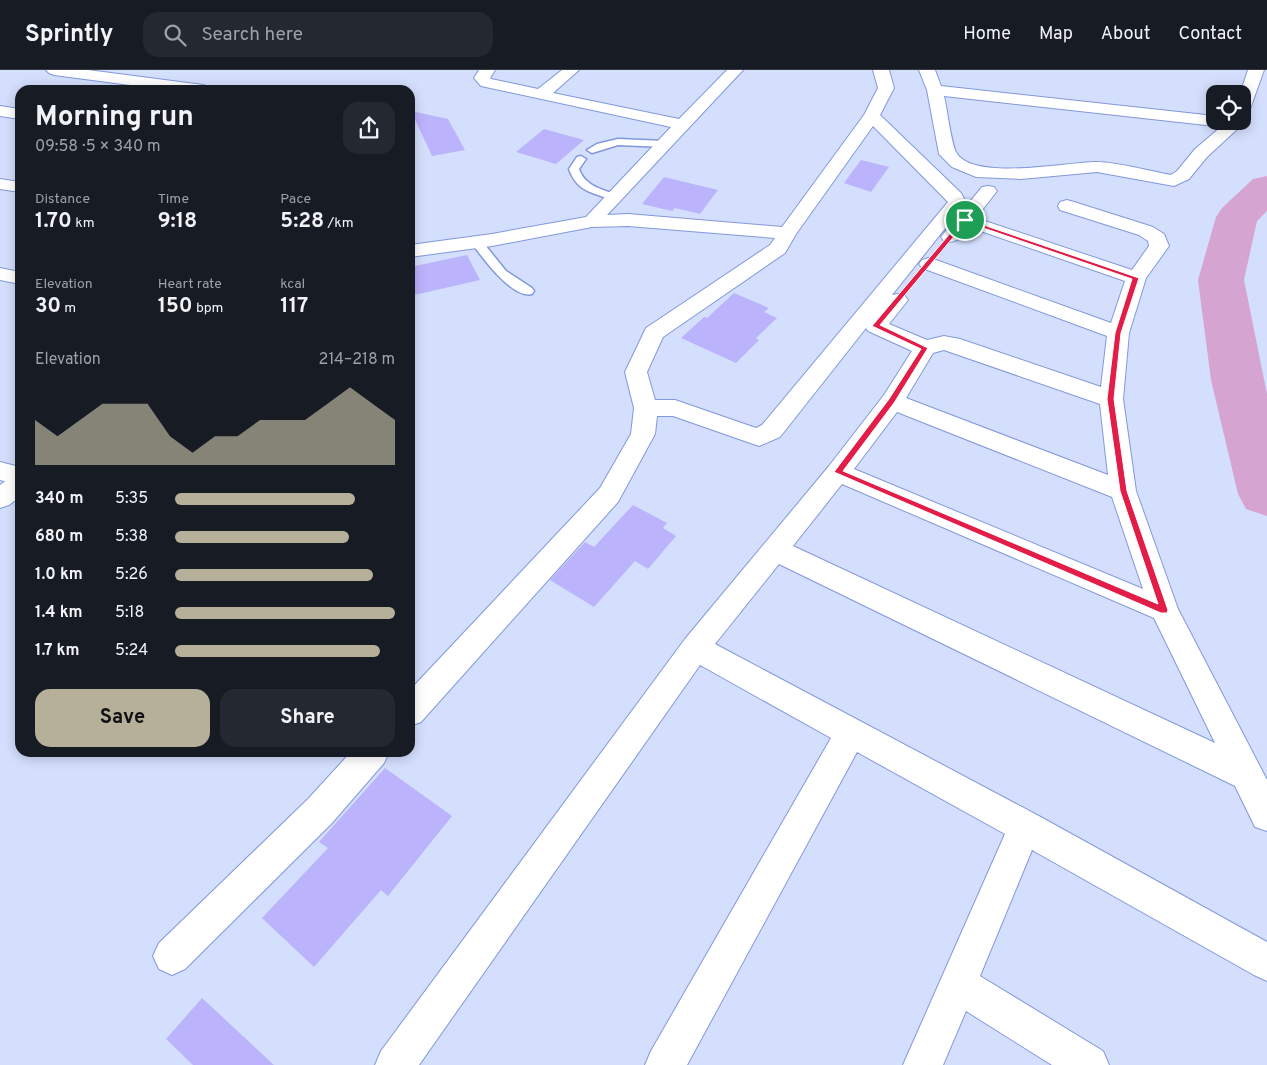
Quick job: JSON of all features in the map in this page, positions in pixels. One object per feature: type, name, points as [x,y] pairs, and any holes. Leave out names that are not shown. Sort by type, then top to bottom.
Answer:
[{"type":"street","points":[[54,70],[166,85]]},
{"type":"street","points":[[487,70],[482,78],[486,82],[684,125]]},
{"type":"street","points":[[540,95],[571,70]]},
{"type":"street","points":[[592,222],[613,197],[735,70]]},
{"type":"street","points":[[415,707],[609,495],[643,434],[646,408],[636,372],[654,334],[778,249],[787,233],[872,116],[886,88],[881,70]]},
{"type":"street","points":[[927,70],[934,90],[948,154],[958,163],[976,172],[1021,174],[1097,167],[1174,181],[1183,175],[1201,152],[1224,130]]},
{"type":"street","points":[[1250,85],[1256,70]]},
{"type":"street","points":[[934,90],[1206,119]]},
{"type":"street","points":[[0,111],[15,113]]},
{"type":"street","points":[[646,408],[675,408],[759,437],[771,431],[956,202],[955,197],[872,116]]},
{"type":"street","points":[[0,184],[15,186]]},
{"type":"street","points":[[988,192],[876,326],[925,348],[944,343],[952,344],[1110,399]]},
{"type":"street","points":[[1067,206],[1146,231],[1157,238],[1159,246],[1136,278],[1118,333],[1110,399],[1123,491],[1164,610],[1267,815]]},
{"type":"street","points":[[415,250],[477,242],[592,222],[628,220],[787,233]]},
{"type":"street","points":[[965,220],[1136,278]]},
{"type":"street","points":[[928,264],[1118,333]]},
{"type":"street","points":[[0,274],[15,277]]},
{"type":"street","points":[[395,1065],[695,648],[838,472],[892,401],[925,348]]},
{"type":"street","points":[[892,401],[1123,491]]},
{"type":"street","points":[[0,471],[15,475]]},
{"type":"street","points":[[838,472],[1164,610]]},
{"type":"street","points":[[0,498],[15,488]]},
{"type":"street","points":[[775,550],[1245,774]]},
{"type":"street","points":[[695,648],[1025,827],[1267,962]]},
{"type":"street","points":[[665,1065],[851,732]]},
{"type":"street","points":[[172,956],[320,811],[369,757]]},
{"type":"street","points":[[923,1065],[1025,827]]},
{"type":"street","points":[[958,984],[1089,1065]]},
{"type":"lane","points":[[592,150],[598,146],[632,141],[665,144]]},
{"type":"lane","points":[[580,159],[574,168],[577,180],[588,188],[613,197]]},
{"type":"lane","points":[[477,242],[502,274],[528,291]]},
{"type":"building","points":[[415,112],[448,119],[465,150],[432,156],[415,120]]},
{"type":"building","points":[[544,129],[584,140],[556,164],[516,152]]},
{"type":"building","points":[[861,160],[889,167],[871,192],[844,183]]},
{"type":"building","points":[[664,177],[718,190],[700,214],[675,208],[672,211],[642,204]]},
{"type":"building","points":[[467,255],[480,280],[415,295],[415,266]]},
{"type":"building","points":[[734,293],[769,308],[764,312],[777,318],[756,338],[759,340],[736,363],[681,338],[704,317],[707,318]]},
{"type":"building","points":[[633,505],[667,523],[663,528],[676,536],[648,569],[635,561],[594,607],[550,580],[585,542],[594,547]]},
{"type":"building","points":[[385,768],[452,816],[388,896],[381,890],[314,967],[262,918],[328,848],[319,842]]},
{"type":"building","points":[[202,998],[274,1065],[193,1065],[166,1039]]},
{"type":"waterway","points":[[1267,188],[1237,217],[1221,280],[1237,380],[1267,494]]},
{"type":"route","points":[[965,220],[1136,278],[1118,333],[1110,399],[1123,491],[1164,610],[838,472],[892,401],[925,348],[876,326],[965,220]]}]
